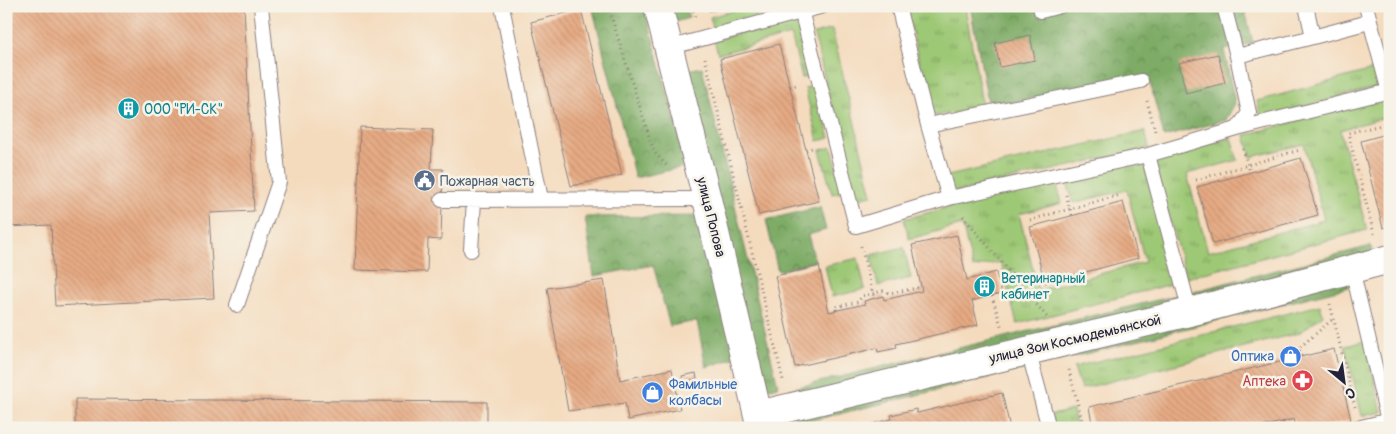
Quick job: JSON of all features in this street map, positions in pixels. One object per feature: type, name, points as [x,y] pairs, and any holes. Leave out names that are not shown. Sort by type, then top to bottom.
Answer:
[{"type":"street","name":"улица Попова","points":[[658,6],[707,199],[760,422]]},
{"type":"street","name":"улица Зои Космодемьянской","points":[[760,422],[1028,350],[1190,312],[1352,269],[1383,250]]},
{"type":"lane","points":[[237,305],[279,182],[261,6]]},
{"type":"lane","points":[[502,6],[541,199]]},
{"type":"lane","points":[[668,48],[800,9],[823,6]]},
{"type":"lane","points":[[898,6],[928,125],[949,198]]},
{"type":"lane","points":[[1040,6],[1041,11],[1060,6]]},
{"type":"lane","points":[[1224,6],[1249,113],[1237,129]]},
{"type":"lane","points":[[1306,6],[1312,36]]},
{"type":"lane","points":[[800,9],[856,226],[949,198],[1154,153],[1237,129],[1390,91],[1366,6]]},
{"type":"lane","points":[[1237,56],[1369,22]]},
{"type":"lane","points":[[928,125],[1141,81]]},
{"type":"lane","points":[[1154,153],[1190,312]]},
{"type":"lane","points":[[442,200],[707,199]]},
{"type":"lane","points":[[471,250],[474,200]]},
{"type":"lane","points":[[1352,269],[1389,421],[1358,427]]},
{"type":"lane","points":[[1028,350],[1048,428]]},
{"type":"path","points":[[608,6],[654,152],[675,174]]},
{"type":"path","points":[[692,6],[785,385]]},
{"type":"path","points":[[1141,81],[1154,153]]},
{"type":"path","points":[[1383,250],[1348,133],[1390,123]]},
{"type":"path","points":[[1196,180],[1300,150]]},
{"type":"path","points":[[1030,220],[1120,195]]},
{"type":"path","points":[[949,198],[1050,320]]},
{"type":"path","points":[[856,226],[874,298]]},
{"type":"path","points":[[836,310],[835,307],[858,302],[862,296],[884,291],[889,294],[917,288],[918,292]]},
{"type":"path","points":[[992,296],[1002,332]]},
{"type":"path","points":[[1328,298],[1358,427]]},
{"type":"path","points":[[1301,356],[1299,348],[1333,318]]},
{"type":"path","points":[[1068,364],[1084,428]]},
{"type":"path","points":[[1283,422],[1285,428]]},
{"type":"green space","points":[[592,6],[644,6],[687,166],[635,178]]},
{"type":"green space","points":[[664,6],[686,6],[689,18],[668,24]]},
{"type":"green space","points":[[751,6],[796,6],[713,30],[710,17]]},
{"type":"green space","points":[[906,6],[965,6],[983,109],[932,116]]},
{"type":"green space","points":[[970,6],[1244,6],[1253,43],[1224,50],[1235,103],[1226,120],[1164,137],[1148,75],[989,107]]},
{"type":"green space","points":[[798,18],[813,75],[802,78],[791,35],[718,54],[714,40]]},
{"type":"green space","points":[[832,29],[872,195],[854,199],[814,34]]},
{"type":"green space","points":[[702,67],[778,386],[759,391],[683,71]]},
{"type":"green space","points":[[1376,69],[1381,86],[1261,118],[1257,101]]},
{"type":"green space","points":[[815,86],[830,138],[818,141],[805,88]]},
{"type":"green space","points":[[1390,96],[1390,116],[1340,130],[1367,230],[1186,278],[1153,159],[1231,138],[1238,160],[1187,174],[1208,252],[1324,220],[1304,144],[1251,157],[1245,135]]},
{"type":"green space","points":[[1145,131],[1149,148],[952,193],[948,176]]},
{"type":"green space","points":[[832,147],[843,192],[832,194],[820,150]]},
{"type":"green space","points":[[1143,159],[1175,283],[1017,324],[1001,262],[973,268],[962,225],[909,239],[904,219],[1055,179],[1062,203],[1019,214],[1038,290],[1145,262],[1127,190],[1073,203],[1066,179]]},
{"type":"green space","points":[[820,207],[826,230],[808,235],[815,261],[778,271],[766,220]]},
{"type":"green space","points":[[705,216],[739,357],[706,367],[697,321],[670,326],[653,265],[594,276],[585,217]]},
{"type":"green space","points":[[1371,246],[1375,258],[1194,305],[1191,292]]},
{"type":"green space","points":[[904,247],[911,278],[878,286],[871,255]]},
{"type":"green space","points":[[858,258],[865,289],[832,297],[825,266]]},
{"type":"green space","points":[[1346,275],[1349,287],[1042,365],[1039,353]]},
{"type":"green space","points":[[1178,295],[1181,307],[793,401],[790,389]]},
{"type":"green space","points":[[1320,305],[1323,315],[1299,333],[1081,389],[1074,367]]},
{"type":"green space","points":[[1365,341],[1382,412],[1362,416],[1345,346]]},
{"type":"green space","points":[[1022,359],[1025,369],[797,424],[795,413]]},
{"type":"green space","points":[[1073,410],[1077,428],[1054,428],[1051,415]]},
{"type":"building","name":"ООО \"РИ-СК\"","points":[[6,6],[244,6],[254,211],[209,213],[214,298],[55,306],[51,225],[6,227]]},
{"type":"building","points":[[707,6],[727,6],[728,7],[709,11]]},
{"type":"building","points":[[581,9],[622,175],[571,186],[531,22]]},
{"type":"building","points":[[1030,35],[1035,60],[1000,67],[995,43]]},
{"type":"building","points":[[779,44],[819,201],[759,215],[720,59]]},
{"type":"building","points":[[1218,54],[1225,83],[1186,93],[1179,63]]},
{"type":"building","points":[[360,127],[433,130],[431,169],[443,169],[441,240],[428,239],[427,272],[355,270]]},
{"type":"building","points":[[1390,133],[1390,226],[1383,228],[1361,141]]},
{"type":"building","points":[[1301,158],[1318,215],[1213,244],[1197,187]]},
{"type":"building","points":[[1123,202],[1138,258],[1045,283],[1030,227]]},
{"type":"building","points":[[957,235],[967,280],[996,272],[1002,293],[972,301],[978,325],[896,344],[897,348],[878,352],[877,348],[795,367],[775,276],[819,266],[829,312],[865,304],[864,301],[883,296],[884,300],[922,291],[912,245]]},
{"type":"building","points":[[604,280],[620,380],[672,369],[680,409],[628,420],[625,403],[568,411],[547,288]]},
{"type":"building","points":[[1334,349],[1351,420],[1317,428],[1296,428],[1294,419],[1257,428],[1093,428],[1089,407]]},
{"type":"building","points":[[696,373],[697,379],[683,382],[682,376]]},
{"type":"building","points":[[1002,393],[1010,428],[858,428],[892,419],[891,415],[916,409],[917,413]]},
{"type":"building","points":[[75,399],[487,402],[487,428],[75,428]]},
{"type":"place","name":"ООО \"РИ-СК\"","points":[[128,109]]},
{"type":"place","name":"Пожарная часть","points":[[424,181]]},
{"type":"place","name":"Ветеринарный кабинет","points":[[985,286]]},
{"type":"place","name":"Оптика","points":[[1290,356]]},
{"type":"place","name":"Аптека","points":[[1302,381]]},
{"type":"place","name":"Фамильные колбасы","points":[[653,392]]}]
